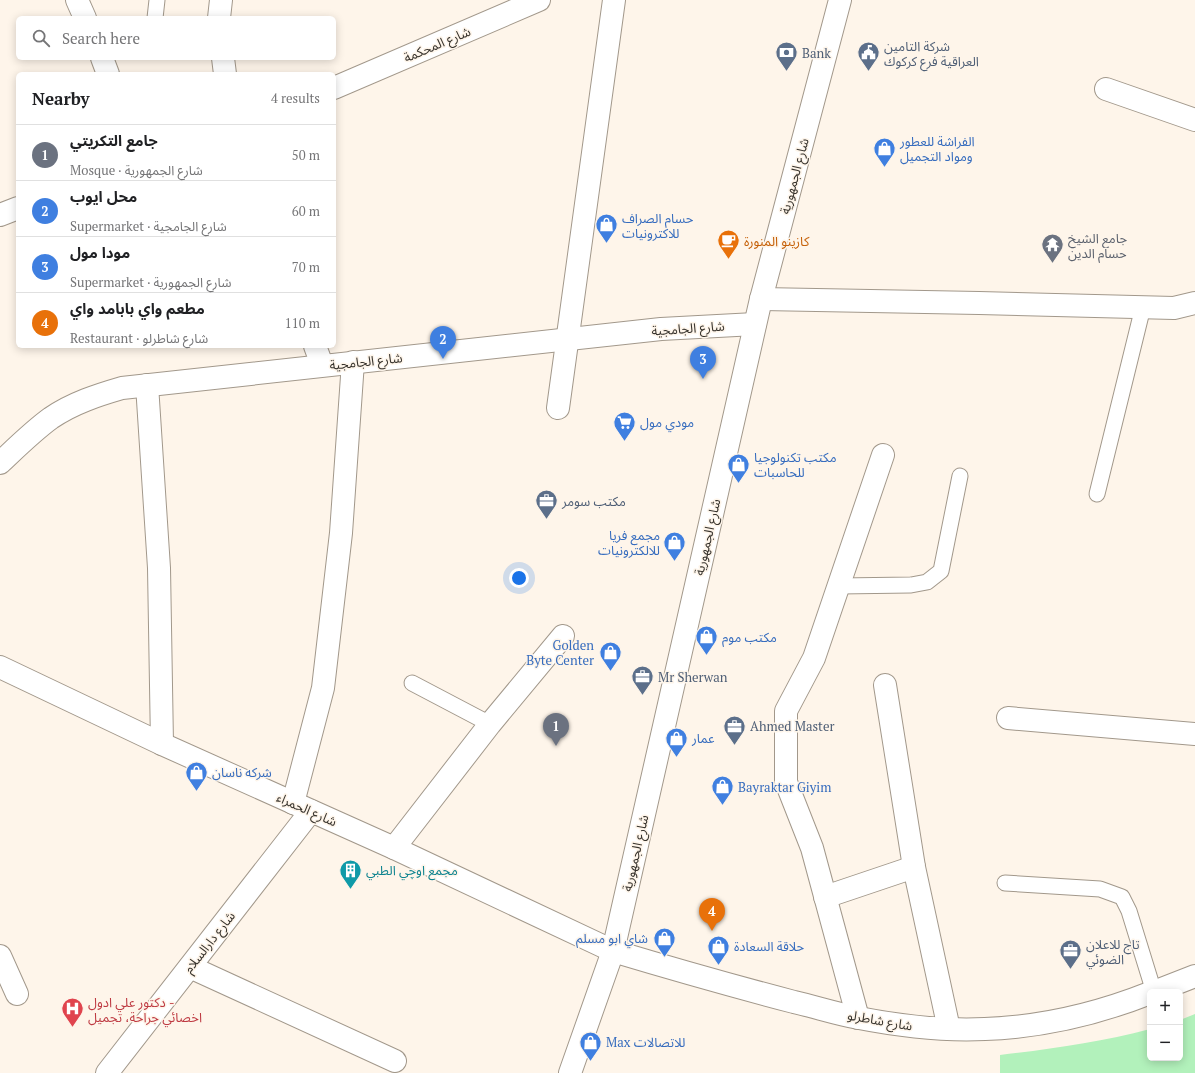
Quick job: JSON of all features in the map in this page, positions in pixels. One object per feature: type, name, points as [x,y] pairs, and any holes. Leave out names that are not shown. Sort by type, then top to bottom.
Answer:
[{"type":"street","points":[[77,0],[84,16]]},
{"type":"street","points":[[219,16],[221,0]]},
{"type":"street","name":"شارع المحكمة","points":[[336,87],[539,0]]},
{"type":"street","points":[[558,408],[569,339],[614,0]]},
{"type":"street","name":"شارع الجمهورية","points":[[570,1073],[613,951],[755,324],[840,0]]},
{"type":"street","points":[[103,60],[107,72]]},
{"type":"street","points":[[223,60],[225,72]]},
{"type":"street","points":[[1106,89],[1195,120]]},
{"type":"street","points":[[0,215],[16,209]]},
{"type":"street","points":[[761,299],[1174,308],[1195,303]]},
{"type":"street","name":"شارع الجامجية","points":[[0,463],[32,433],[52,418],[74,405],[104,393],[122,388],[148,385],[319,356],[353,362],[661,329],[755,324]]},
{"type":"street","points":[[302,807],[323,688],[341,533],[353,362]]},
{"type":"street","points":[[148,385],[159,568],[162,744]]},
{"type":"street","points":[[858,1018],[812,848],[786,782],[786,712],[814,658],[883,455]]},
{"type":"street","points":[[394,848],[490,724],[562,636]]},
{"type":"street","name":"شارع الحمراء","points":[[0,667],[162,744],[394,848],[613,951]]},
{"type":"street","points":[[885,685],[914,867],[949,1029]]},
{"type":"street","points":[[1008,718],[1195,734]]},
{"type":"street","name":"شارع دارالسلام","points":[[106,1073],[190,967],[302,807]]},
{"type":"street","points":[[825,897],[914,867]]},
{"type":"street","name":"شارع شاطرلو","points":[[613,951],[732,986],[858,1018],[912,1026],[949,1029],[985,1029],[1052,1022],[1118,1006],[1147,995]]},
{"type":"street","points":[[0,956],[17,994]]},
{"type":"street","points":[[190,967],[394,1061]]},
{"type":"street","points":[[1162,989],[1195,976]]},
{"type":"lane","points":[[155,16],[157,0]]},
{"type":"lane","points":[[1097,494],[1143,307]]},
{"type":"lane","points":[[839,586],[911,585],[927,582],[941,571],[960,476]]},
{"type":"lane","points":[[412,684],[490,724]]},
{"type":"lane","points":[[1006,882],[1100,889],[1122,897],[1129,911],[1153,989]]},
{"type":"green space","points":[[1195,1014],[1195,1073],[1000,1073],[1000,1055],[1076,1045],[1147,1030],[1147,1061],[1183,1061],[1183,1019]]},
{"type":"place","name":"Bank","points":[[787,72]]},
{"type":"place","name":"شركة التامين العراقية فرع كركوك","points":[[868,72]]},
{"type":"place","name":"الفراشة للعطور ومواد التجميل","points":[[885,168]]},
{"type":"place","name":"حسام الصراف للاكترونيات","points":[[607,244]]},
{"type":"place","name":"كازينو المنورة","points":[[728,260]]},
{"type":"place","name":"جامع الشيخ حسام الدين","points":[[1052,264]]},
{"type":"place","name":"محل ايوب","points":[[443,359]]},
{"type":"place","name":"مودا مول","points":[[703,379]]},
{"type":"place","name":"مودي مول","points":[[625,442]]},
{"type":"place","name":"مكتب تكنولوجيا للحاسبات","points":[[739,484]]},
{"type":"place","name":"مكتب سومر","points":[[546,520]]},
{"type":"place","name":"مجمع فريا للالكترونيات","points":[[675,562]]},
{"type":"place","name":"مكتب موم","points":[[706,656]]},
{"type":"place","name":"Golden Byte Center","points":[[610,672]]},
{"type":"place","name":"Mr Sherwan","points":[[643,696]]},
{"type":"place","name":"جامع التكريتي","points":[[556,746]]},
{"type":"place","name":"Ahmed Master","points":[[735,746]]},
{"type":"place","name":"عمار","points":[[677,758]]},
{"type":"place","name":"شرکە ناسان","points":[[197,792]]},
{"type":"place","name":"Bayraktar Giyim","points":[[722,806]]},
{"type":"place","name":"مجمع اوچي الطبي","points":[[351,890]]},
{"type":"place","name":"مطعم واي بابامد واي","points":[[712,931]]},
{"type":"place","name":"شاي ابو مسلم","points":[[664,958]]},
{"type":"place","name":"حلاقة السعادة","points":[[718,966]]},
{"type":"place","name":"تاج للاعلان الضوئي","points":[[1070,970]]},
{"type":"place","name":"دكتور علي ادول - اخصائي جراحة، تجميل","points":[[72,1028]]},
{"type":"place","name":"Max للاتصالات","points":[[591,1062]]}]
